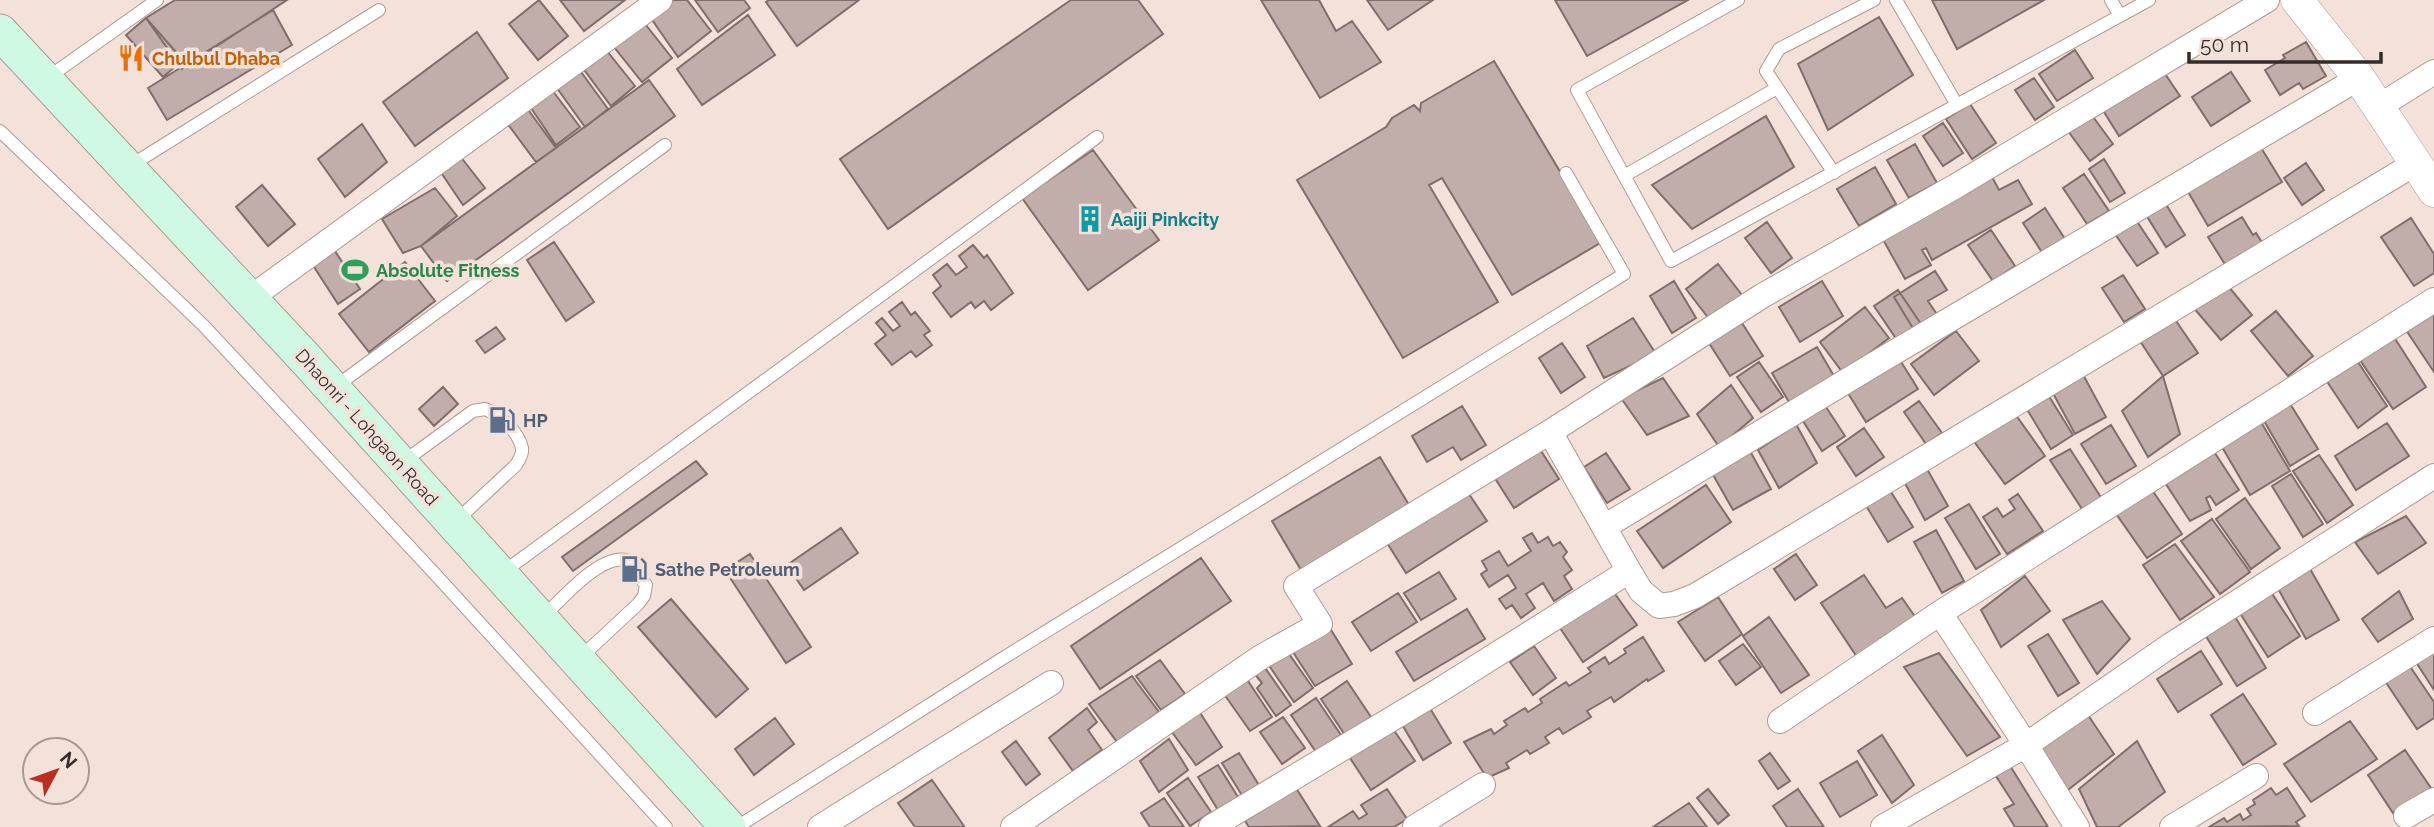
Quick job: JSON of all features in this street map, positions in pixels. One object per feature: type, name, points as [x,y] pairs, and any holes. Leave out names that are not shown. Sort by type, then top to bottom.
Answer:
[{"type":"main road","name":"Dhaonri - Lohgaon Road","points":[[0,32],[332,389],[728,827]]},
{"type":"street","points":[[249,299],[660,0]]},
{"type":"street","points":[[1013,827],[1261,657],[1320,624],[1296,586],[1550,432],[1762,296],[1955,186],[2267,0]]},
{"type":"street","points":[[2297,0],[2359,78],[2434,191]]},
{"type":"street","points":[[2378,107],[2434,72]]},
{"type":"street","points":[[1604,527],[1848,379],[2359,78]]},
{"type":"street","points":[[1550,432],[1641,592],[1659,606],[1695,596],[2416,163]]},
{"type":"street","points":[[1780,721],[1940,613],[2434,299]]},
{"type":"street","points":[[1883,827],[2025,745],[2171,645],[2434,476]]},
{"type":"street","points":[[1211,827],[1440,690],[1629,571]]},
{"type":"street","points":[[1940,613],[2077,827]]},
{"type":"street","points":[[2315,713],[2434,639]]},
{"type":"street","points":[[820,827],[1051,683]]},
{"type":"street","points":[[2172,827],[2256,776]]},
{"type":"street","points":[[1415,827],[1483,785]]},
{"type":"street","points":[[2406,816],[2434,800]]},
{"type":"lane","points":[[44,80],[157,0]]},
{"type":"lane","points":[[1738,0],[1577,90],[1671,261],[2150,0]]},
{"type":"lane","points":[[1834,173],[1766,71],[1779,50],[1874,0]]},
{"type":"lane","points":[[1896,0],[1957,105]]},
{"type":"lane","points":[[2111,0],[2120,16]]},
{"type":"lane","points":[[127,168],[379,10]]},
{"type":"lane","points":[[1624,176],[1777,88]]},
{"type":"lane","points":[[0,131],[203,325],[666,827]]},
{"type":"lane","points":[[499,575],[1097,137]]},
{"type":"lane","points":[[332,389],[666,145]]},
{"type":"lane","points":[[737,827],[1000,660],[1624,274],[1566,173]]},
{"type":"lane","points":[[400,464],[473,411],[485,409],[505,422],[522,448],[521,456],[516,465],[453,523]]},
{"type":"lane","points":[[540,620],[599,566],[618,558],[626,560],[646,585],[644,596],[577,661]]},
{"type":"building","points":[[175,0],[287,0],[182,69],[146,18]]},
{"type":"building","points":[[539,0],[568,36],[538,60],[509,24]]},
{"type":"building","points":[[560,0],[625,0],[584,31]]},
{"type":"building","points":[[668,0],[687,0],[711,31],[678,57],[648,14]]},
{"type":"building","points":[[695,0],[744,0],[750,8],[718,32]]},
{"type":"building","points":[[859,0],[797,46],[766,2]]},
{"type":"building","points":[[1071,0],[1138,0],[1163,34],[888,229],[840,159]]},
{"type":"building","points":[[1261,0],[1319,0],[1336,31],[1352,21],[1381,62],[1320,98]]},
{"type":"building","points":[[1367,0],[1433,0],[1388,30]]},
{"type":"building","points":[[1555,0],[1688,0],[1587,56]]},
{"type":"building","points":[[1932,0],[2044,0],[1957,49]]},
{"type":"building","points":[[273,10],[292,45],[167,120],[148,88]]},
{"type":"building","points":[[748,15],[775,55],[702,105],[677,69]]},
{"type":"building","points":[[1879,17],[1913,75],[1828,130],[1798,64]]},
{"type":"building","points":[[146,18],[183,60],[163,77],[126,35]]},
{"type":"building","points":[[642,20],[672,58],[642,82],[610,42]]},
{"type":"building","points":[[477,32],[508,78],[415,146],[383,102]]},
{"type":"building","points":[[2306,42],[2326,76],[2303,89],[2299,83],[2280,95],[2265,70],[2285,58],[2283,55]]},
{"type":"building","points":[[603,46],[635,86],[611,106],[579,63]]},
{"type":"building","points":[[2075,50],[2093,78],[2057,101],[2039,74]]},
{"type":"building","points":[[1494,61],[1602,242],[1512,295],[1442,178],[1429,185],[1498,302],[1403,358],[1297,180],[1386,127],[1392,118],[1414,105],[1420,111],[1421,103]]},
{"type":"building","points":[[576,65],[608,109],[585,127],[554,84]]},
{"type":"building","points":[[2159,65],[2180,96],[2119,136],[2099,104]]},
{"type":"building","points":[[2231,72],[2250,101],[2211,126],[2192,97]]},
{"type":"building","points":[[2034,78],[2054,107],[2035,120],[2015,90]]},
{"type":"building","points":[[649,80],[675,116],[447,281],[421,246]]},
{"type":"building","points":[[549,86],[580,127],[556,145],[527,102]]},
{"type":"building","points":[[524,104],[556,148],[536,162],[504,119]]},
{"type":"building","points":[[1970,104],[1996,143],[1972,159],[1946,119]]},
{"type":"building","points":[[2091,114],[2113,144],[2090,161],[2068,131]]},
{"type":"building","points":[[1766,116],[1794,167],[1692,229],[1652,185]]},
{"type":"building","points":[[1943,123],[1963,153],[1943,166],[1923,136]]},
{"type":"building","points":[[362,124],[387,162],[345,197],[318,159]]},
{"type":"building","points":[[1915,144],[1937,183],[1909,198],[1887,160]]},
{"type":"building","points":[[2260,146],[2282,182],[2208,226],[2187,190]]},
{"type":"building","name":"Aaiji Pinkcity","points":[[1093,150],[1159,240],[1088,290],[1022,198]]},
{"type":"building","points":[[460,156],[485,188],[463,205],[440,171]]},
{"type":"building","points":[[2104,159],[2125,193],[2110,202],[2089,169]]},
{"type":"building","points":[[2306,163],[2324,190],[2302,205],[2284,178]]},
{"type":"building","points":[[1875,167],[1896,204],[1859,226],[1837,189]]},
{"type":"building","points":[[2084,174],[2109,211],[2087,224],[2063,188]]},
{"type":"building","points":[[1991,175],[1999,190],[2018,180],[2032,204],[1932,260],[1926,248],[1922,250],[1931,265],[1905,279],[1881,236]]},
{"type":"building","points":[[262,185],[295,224],[268,246],[236,207]]},
{"type":"building","points":[[435,188],[457,216],[421,246],[403,253],[382,219]]},
{"type":"building","points":[[2162,198],[2185,235],[2166,247],[2143,210]]},
{"type":"building","points":[[2045,208],[2065,239],[2043,254],[2023,223]]},
{"type":"building","points":[[2134,217],[2158,253],[2137,266],[2113,231]]},
{"type":"building","points":[[2242,217],[2253,235],[2256,233],[2265,247],[2229,271],[2208,237]]},
{"type":"building","points":[[2411,218],[2434,254],[2434,273],[2414,286],[2381,237]]},
{"type":"building","points":[[1767,222],[1792,258],[1771,273],[1745,238]]},
{"type":"building","points":[[1991,230],[2015,266],[1993,281],[1968,245]]},
{"type":"building","points":[[329,242],[360,289],[338,304],[307,256]]},
{"type":"building","points":[[554,242],[594,302],[566,321],[527,260]]},
{"type":"building","points":[[973,245],[984,258],[987,255],[1013,293],[991,310],[984,301],[975,308],[971,302],[951,317],[933,293],[941,286],[933,275],[947,264],[956,275],[967,267],[959,256]]},
{"type":"building","points":[[405,262],[435,301],[369,352],[339,314]]},
{"type":"building","points":[[1718,264],[1742,295],[1710,320],[1686,289]]},
{"type":"building","points":[[1935,271],[1947,290],[1928,301],[1938,316],[1914,330],[1894,297]]},
{"type":"building","points":[[2123,275],[2145,309],[2124,322],[2102,288]]},
{"type":"building","points":[[1674,281],[1696,318],[1672,333],[1650,296]]},
{"type":"building","points":[[1822,281],[1843,316],[1800,342],[1779,307]]},
{"type":"building","points":[[2224,281],[2252,315],[2221,340],[2193,307]]},
{"type":"building","points":[[1898,290],[1921,324],[1897,340],[1874,306]]},
{"type":"building","points":[[902,302],[911,315],[915,312],[930,331],[924,335],[932,345],[916,357],[911,351],[892,365],[875,344],[886,335],[876,323],[882,318],[893,331],[900,326],[889,312]]},
{"type":"building","points":[[1865,307],[1889,338],[1843,373],[1820,342]]},
{"type":"building","points":[[2276,311],[2313,356],[2288,376],[2251,331]]},
{"type":"building","points":[[2434,312],[2434,372],[2406,330]]},
{"type":"building","points":[[1633,318],[1656,354],[1604,378],[1587,346]]},
{"type":"building","points":[[2174,318],[2198,353],[2163,376],[2140,341]]},
{"type":"building","points":[[1742,323],[1763,356],[1730,376],[1709,343]]},
{"type":"building","points":[[496,327],[505,339],[485,353],[476,341]]},
{"type":"building","points":[[1956,331],[1979,361],[1934,395],[1911,364]]},
{"type":"building","points":[[2394,337],[2426,387],[2393,409],[2360,360]]},
{"type":"building","points":[[1562,343],[1585,377],[1561,393],[1539,358]]},
{"type":"building","points":[[1817,347],[1838,383],[1793,409],[1772,373]]},
{"type":"building","points":[[2354,356],[2387,406],[2358,428],[2324,377]]},
{"type":"building","points":[[1898,357],[1918,389],[1866,422],[1846,390]]},
{"type":"building","points":[[1759,362],[1783,397],[1761,412],[1737,377]]},
{"type":"building","points":[[2080,369],[2106,417],[2075,434],[2049,386]]},
{"type":"building","points":[[2163,376],[2180,434],[2148,457],[2122,411]]},
{"type":"building","points":[[1663,378],[1689,416],[1647,435],[1621,398]]},
{"type":"building","points":[[1731,385],[1753,418],[1719,447],[1697,414]]},
{"type":"building","points":[[443,387],[458,404],[434,426],[419,409]]},
{"type":"building","points":[[2047,393],[2073,435],[2051,449],[2025,406]]},
{"type":"building","points":[[1919,401],[1942,433],[1926,444],[1904,412]]},
{"type":"building","points":[[2289,402],[2318,449],[2290,466],[2263,419]]},
{"type":"building","points":[[1462,406],[1486,445],[1461,460],[1453,447],[1427,462],[1412,436]]},
{"type":"building","points":[[1826,407],[1845,436],[1822,451],[1803,421]]},
{"type":"building","points":[[2013,411],[2045,456],[2005,484],[1973,440]]},
{"type":"building","points":[[2258,417],[2290,471],[2250,495],[2218,440]]},
{"type":"building","points":[[2387,423],[2409,456],[2356,490],[2335,456]]},
{"type":"building","points":[[1796,424],[1817,463],[1779,488],[1758,450]]},
{"type":"building","points":[[2111,425],[2136,466],[2106,484],[2081,444]]},
{"type":"building","points":[[1864,428],[1884,457],[1856,476],[1837,447]]},
{"type":"building","points":[[1536,443],[1559,479],[1514,508],[1491,472]]},
{"type":"building","points":[[2211,447],[2239,490],[2216,505],[2210,496],[2206,498],[2211,510],[2190,521],[2162,478]]},
{"type":"building","points":[[2070,449],[2102,499],[2084,512],[2050,460]]},
{"type":"building","points":[[1750,451],[1771,489],[1733,510],[1712,473]]},
{"type":"building","points":[[1606,453],[1630,489],[1607,503],[1584,467]]},
{"type":"building","points":[[2319,455],[2353,505],[2327,523],[2293,471]]},
{"type":"building","points":[[1380,457],[1409,505],[1301,570],[1272,521]]},
{"type":"building","points":[[696,461],[707,474],[573,571],[562,557]]},
{"type":"building","points":[[1923,462],[1948,506],[1925,520],[1901,476]]},
{"type":"building","points":[[2291,474],[2323,524],[2303,537],[2272,486]]},
{"type":"building","points":[[1886,484],[1913,527],[1888,542],[1862,499]]},
{"type":"building","points":[[2148,484],[2182,534],[2147,558],[2112,508]]},
{"type":"building","points":[[1706,485],[1731,522],[1663,568],[1637,531]]},
{"type":"building","points":[[1465,488],[1487,521],[1406,573],[1384,538]]},
{"type":"building","points":[[2018,494],[2043,531],[2007,554],[1983,517],[1997,508],[2003,517],[2015,509],[2009,500]]},
{"type":"building","points":[[2245,498],[2280,548],[2251,569],[2216,519]]},
{"type":"building","points":[[1969,504],[2000,554],[1976,569],[1945,518]]},
{"type":"building","points":[[2406,516],[2426,543],[2378,574],[2355,542]]},
{"type":"building","points":[[2212,519],[2250,572],[2220,594],[2181,541]]},
{"type":"building","points":[[841,528],[858,553],[804,590],[787,565]]},
{"type":"building","points":[[1936,530],[1964,581],[1942,593],[1914,542]]},
{"type":"building","points":[[1532,533],[1538,543],[1548,537],[1553,546],[1560,542],[1567,552],[1563,557],[1572,570],[1564,576],[1572,589],[1554,601],[1543,583],[1526,594],[1535,608],[1521,618],[1512,605],[1506,609],[1499,599],[1516,588],[1508,575],[1489,587],[1481,574],[1487,570],[1482,561],[1499,551],[1508,566],[1531,551],[1523,538]]},
{"type":"building","points":[[2175,544],[2214,597],[2180,620],[2143,565]]},
{"type":"building","points":[[750,554],[811,647],[786,663],[725,570]]},
{"type":"building","points":[[1796,554],[1817,585],[1795,600],[1774,569]]},
{"type":"building","points":[[1201,558],[1231,601],[1100,689],[1071,646]]},
{"type":"building","points":[[2309,567],[2339,620],[2306,639],[2276,585]]},
{"type":"building","points":[[1439,572],[1456,599],[1421,620],[1404,593]]},
{"type":"building","points":[[1864,575],[1886,608],[1902,598],[1916,618],[1857,657],[1821,603]]},
{"type":"building","points":[[2025,576],[2050,611],[2001,647],[1981,610]]},
{"type":"building","points":[[2267,586],[2300,636],[2268,657],[2236,607]]},
{"type":"building","points":[[1613,591],[1637,625],[1583,662],[1560,628]]},
{"type":"building","points":[[2399,591],[2413,619],[2378,642],[2362,619]]},
{"type":"building","points":[[1398,593],[1417,622],[1371,651],[1352,622]]},
{"type":"building","points":[[1718,597],[1742,634],[1705,661],[1678,622]]},
{"type":"building","points":[[671,599],[748,689],[716,717],[638,627]]},
{"type":"building","points":[[2102,601],[2130,639],[2097,674],[2063,620]]},
{"type":"building","points":[[1467,609],[1485,639],[1414,681],[1396,652]]},
{"type":"building","points":[[2234,615],[2266,668],[2237,686],[2204,633]]},
{"type":"building","points":[[1769,617],[1809,675],[1781,693],[1743,636]]},
{"type":"building","points":[[1328,625],[1352,664],[1315,686],[1291,649]]},
{"type":"building","points":[[2048,634],[2079,683],[2058,696],[2028,646]]},
{"type":"building","points":[[1643,637],[1664,671],[1648,681],[1647,679],[1614,702],[1611,697],[1587,711],[1591,717],[1563,734],[1559,728],[1545,737],[1549,743],[1530,754],[1527,750],[1506,763],[1509,768],[1487,778],[1464,742],[1491,729],[1494,734],[1507,725],[1504,721],[1525,708],[1528,712],[1542,703],[1540,699],[1566,682],[1569,686],[1591,672],[1588,668],[1605,657],[1609,664],[1626,653],[1624,649]]},
{"type":"building","points":[[1743,644],[1761,667],[1736,685],[1719,661]]},
{"type":"building","points":[[1534,646],[1556,678],[1533,695],[1510,662]]},
{"type":"building","points":[[2434,646],[2434,690],[2414,659]]},
{"type":"building","points":[[1287,651],[1313,688],[1294,702],[1268,664]]},
{"type":"building","points":[[2201,651],[2222,684],[2178,712],[2157,679]]},
{"type":"building","points":[[1939,653],[2000,737],[1967,756],[1904,667]]},
{"type":"building","points":[[1160,660],[1185,694],[1161,710],[1136,676]]},
{"type":"building","points":[[1263,665],[1291,705],[1276,716],[1257,688],[1262,683],[1253,672]]},
{"type":"building","points":[[2409,665],[2434,702],[2434,718],[2417,729],[2385,681]]},
{"type":"building","points":[[1132,676],[1159,712],[1117,742],[1089,704]]},
{"type":"building","points":[[1246,678],[1272,717],[1250,731],[1224,694]]},
{"type":"building","points":[[1347,681],[1371,717],[1345,735],[1321,699]]},
{"type":"building","points":[[2243,694],[2276,744],[2243,765],[2211,715]]},
{"type":"building","points":[[1316,698],[1341,735],[1316,752],[1291,715]]},
{"type":"building","points":[[1428,705],[1451,743],[1423,760],[1400,721]]},
{"type":"building","points":[[1087,708],[1097,722],[1088,730],[1102,750],[1073,771],[1049,738]]},
{"type":"building","points":[[1197,708],[1222,747],[1196,765],[1169,728]]},
{"type":"building","points":[[2084,709],[2114,754],[2064,793],[2032,744]]},
{"type":"building","points":[[1283,717],[1305,748],[1282,764],[1260,732]]},
{"type":"building","points":[[775,718],[794,744],[754,775],[735,749]]},
{"type":"building","points":[[2350,721],[2377,759],[2311,802],[2284,764]]},
{"type":"building","points":[[1391,726],[1415,761],[1371,790],[1348,755]]},
{"type":"building","points":[[1882,735],[1914,785],[1892,803],[1858,751]]},
{"type":"building","points":[[1169,739],[1188,770],[1159,792],[1140,761]]},
{"type":"building","points":[[1016,741],[1040,774],[1026,785],[1002,752]]},
{"type":"building","points":[[2137,741],[2165,792],[2118,827],[2097,827],[2079,789]]},
{"type":"building","points":[[2405,750],[2431,788],[2393,813],[2368,775]]},
{"type":"building","points":[[1239,753],[1260,787],[1243,797],[1222,763]]},
{"type":"building","points":[[1770,753],[1790,781],[1778,789],[1759,761]]},
{"type":"building","points":[[1857,761],[1877,795],[1840,817],[1820,783]]},
{"type":"building","points":[[2009,764],[2048,827],[2015,827],[2004,809],[2014,804],[1994,773]]},
{"type":"building","points":[[1218,765],[1238,797],[1218,810],[1198,777]]},
{"type":"building","points":[[1188,778],[1211,812],[1190,826],[1167,793]]},
{"type":"building","points":[[932,780],[964,826],[915,827],[898,803]]},
{"type":"building","points":[[1296,788],[1320,826],[1249,827],[1245,821]]},
{"type":"building","points":[[2271,788],[2276,795],[2287,788],[2305,816],[2296,822],[2299,826],[2209,827],[2224,818],[2227,822],[2240,814],[2243,820],[2251,815],[2247,809],[2255,804],[2253,800]]},
{"type":"building","points":[[1387,789],[1407,819],[1394,827],[1328,827],[1353,811],[1359,819],[1367,814],[1361,805]]},
{"type":"building","points":[[1708,789],[1729,815],[1718,824],[1697,798]]},
{"type":"building","points":[[1798,789],[1824,827],[1787,827],[1773,806]]},
{"type":"building","points":[[1164,798],[1184,827],[1150,827],[1141,813]]},
{"type":"building","points":[[1689,803],[1707,827],[1653,827]]},
{"type":"place","name":"Chulbul Dhaba","points":[[131,58]]},
{"type":"place","name":"Aaiji Pinkcity","points":[[1090,219]]},
{"type":"place","name":"Absolute Fitness","points":[[355,270]]},
{"type":"place","name":"HP","points":[[502,420]]},
{"type":"place","name":"Sathe Petroleum","points":[[634,569]]}]
